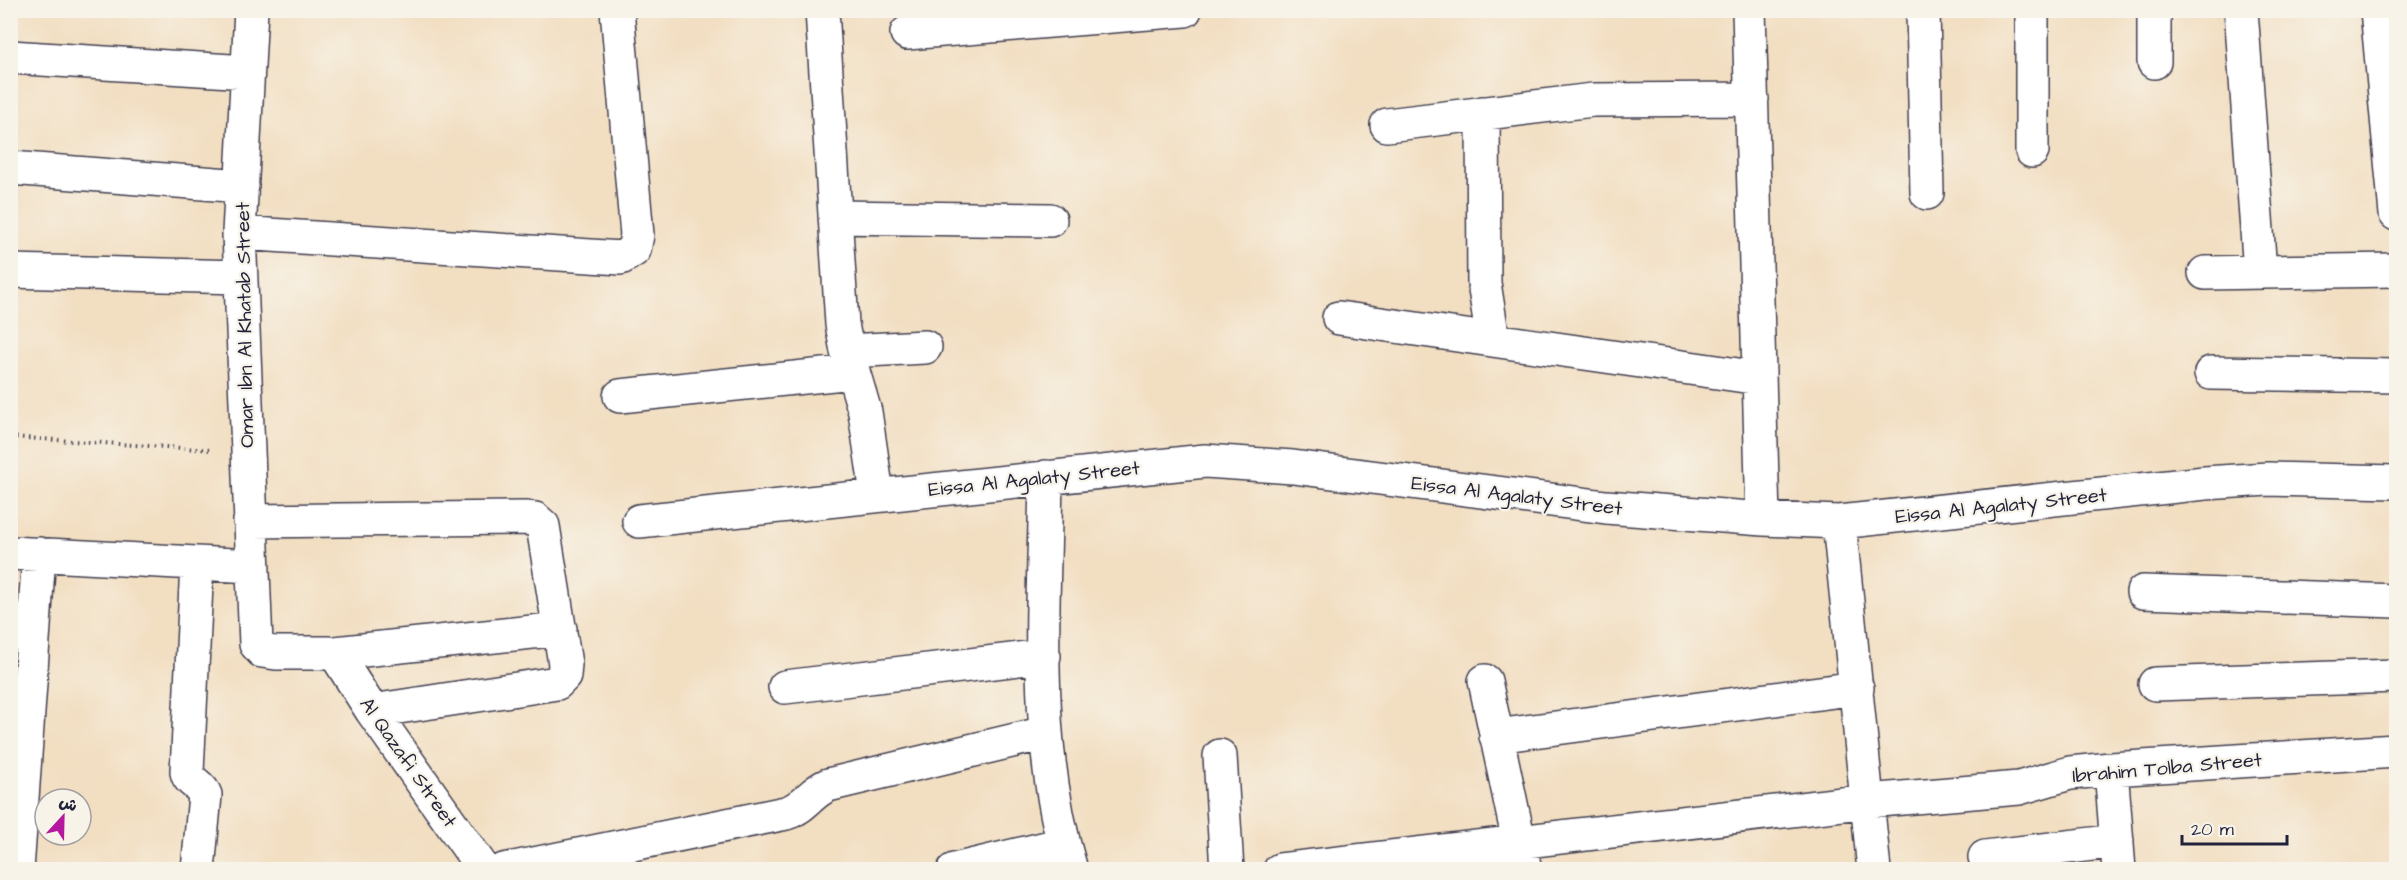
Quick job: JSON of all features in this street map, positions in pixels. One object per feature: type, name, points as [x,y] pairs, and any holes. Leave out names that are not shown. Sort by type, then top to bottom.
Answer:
[{"type":"street","name":"Omar Ibn Al Khatab Street","points":[[251,10],[239,233],[255,640],[259,648],[269,652],[335,653]]},
{"type":"street","points":[[239,233],[621,258],[629,254],[634,250],[637,235],[617,10]]},
{"type":"street","points":[[822,10],[842,324],[850,362],[865,412],[877,494]]},
{"type":"street","points":[[907,33],[1185,10]]},
{"type":"street","points":[[1749,10],[1763,519]]},
{"type":"street","points":[[1923,10],[1927,193]]},
{"type":"street","points":[[2032,10],[2032,151]]},
{"type":"street","points":[[2154,10],[2154,62]]},
{"type":"street","points":[[2241,10],[2260,272]]},
{"type":"street","points":[[2377,10],[2397,214]]},
{"type":"street","points":[[10,57],[247,72]]},
{"type":"street","points":[[1387,125],[1593,100],[1752,99]]},
{"type":"street","points":[[1483,113],[1484,283],[1493,340]]},
{"type":"street","points":[[10,168],[242,186]]},
{"type":"street","points":[[836,217],[1050,220]]},
{"type":"street","points":[[2205,273],[2397,270]]},
{"type":"street","points":[[10,271],[240,278]]},
{"type":"street","points":[[1339,318],[1759,378]]},
{"type":"street","points":[[620,396],[850,362],[925,347]]},
{"type":"street","points":[[2211,373],[2397,376]]},
{"type":"street","name":"Eissa Al Agalaty Street","points":[[639,521],[1205,461],[1293,467],[1606,507],[1763,519],[1839,522],[2205,483],[2268,479],[2397,482]]},
{"type":"street","points":[[954,870],[1067,857],[1052,791],[1045,733],[1046,477]]},
{"type":"street","points":[[250,520],[535,519],[543,526],[560,629],[564,676],[557,683],[372,711]]},
{"type":"street","points":[[1839,522],[1874,870]]},
{"type":"street","points":[[17,870],[25,554],[252,566]]},
{"type":"street","points":[[197,564],[187,772],[190,780],[203,788],[205,795],[198,870]]},
{"type":"street","points":[[2143,592],[2397,601]]},
{"type":"street","points":[[335,653],[560,629]]},
{"type":"street","name":"Al Qazafi Street","points":[[335,653],[372,711],[484,870]]},
{"type":"street","points":[[785,687],[1044,656]]},
{"type":"street","points":[[2155,684],[2397,676]]},
{"type":"street","points":[[1485,681],[1521,856]]},
{"type":"street","points":[[1497,736],[1857,688]]},
{"type":"street","points":[[504,870],[786,813],[796,810],[818,789],[828,785],[1045,733]]},
{"type":"street","name":"Ibrahim Tolba Street","points":[[1280,870],[1521,856],[1868,801],[2019,788],[2070,773],[2397,751]]},
{"type":"street","points":[[1220,756],[1227,870]]},
{"type":"street","points":[[1985,857],[2118,855],[2112,769]]},
{"type":"path","points":[[10,436],[247,453]]}]
